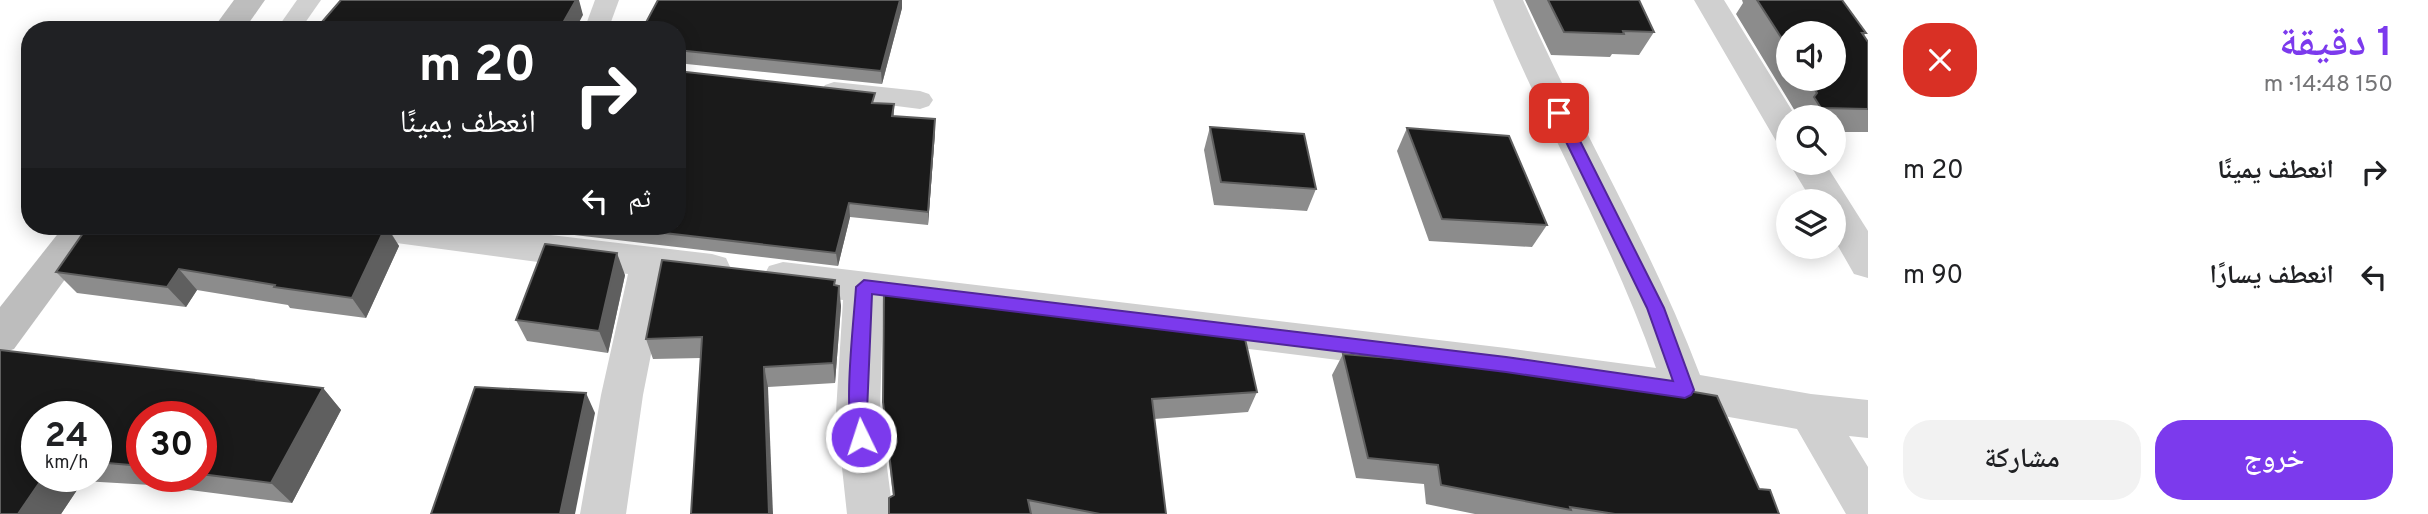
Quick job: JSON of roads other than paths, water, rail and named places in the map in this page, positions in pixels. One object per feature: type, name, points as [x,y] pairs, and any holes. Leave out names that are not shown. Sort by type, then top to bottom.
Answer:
[{"type":"street","points":[[235,21],[250,0]]},
{"type":"street","points":[[1508,0],[1535,64],[1656,308],[1685,390]]},
{"type":"street","points":[[1709,0],[1776,112]]},
{"type":"street","points":[[1846,226],[1868,262]]},
{"type":"street","points":[[0,337],[78,235]]},
{"type":"street","points":[[438,235],[1506,365],[1685,390],[1811,413],[1868,419]]},
{"type":"street","points":[[603,514],[622,395],[650,261]]},
{"type":"street","points":[[864,287],[858,412],[870,514]]},
{"type":"street","points":[[1811,413],[1868,508]]},
{"type":"lane","points":[[294,21],[309,0]]},
{"type":"lane","points":[[599,21],[607,0]]},
{"type":"lane","points":[[812,88],[920,100]]}]
